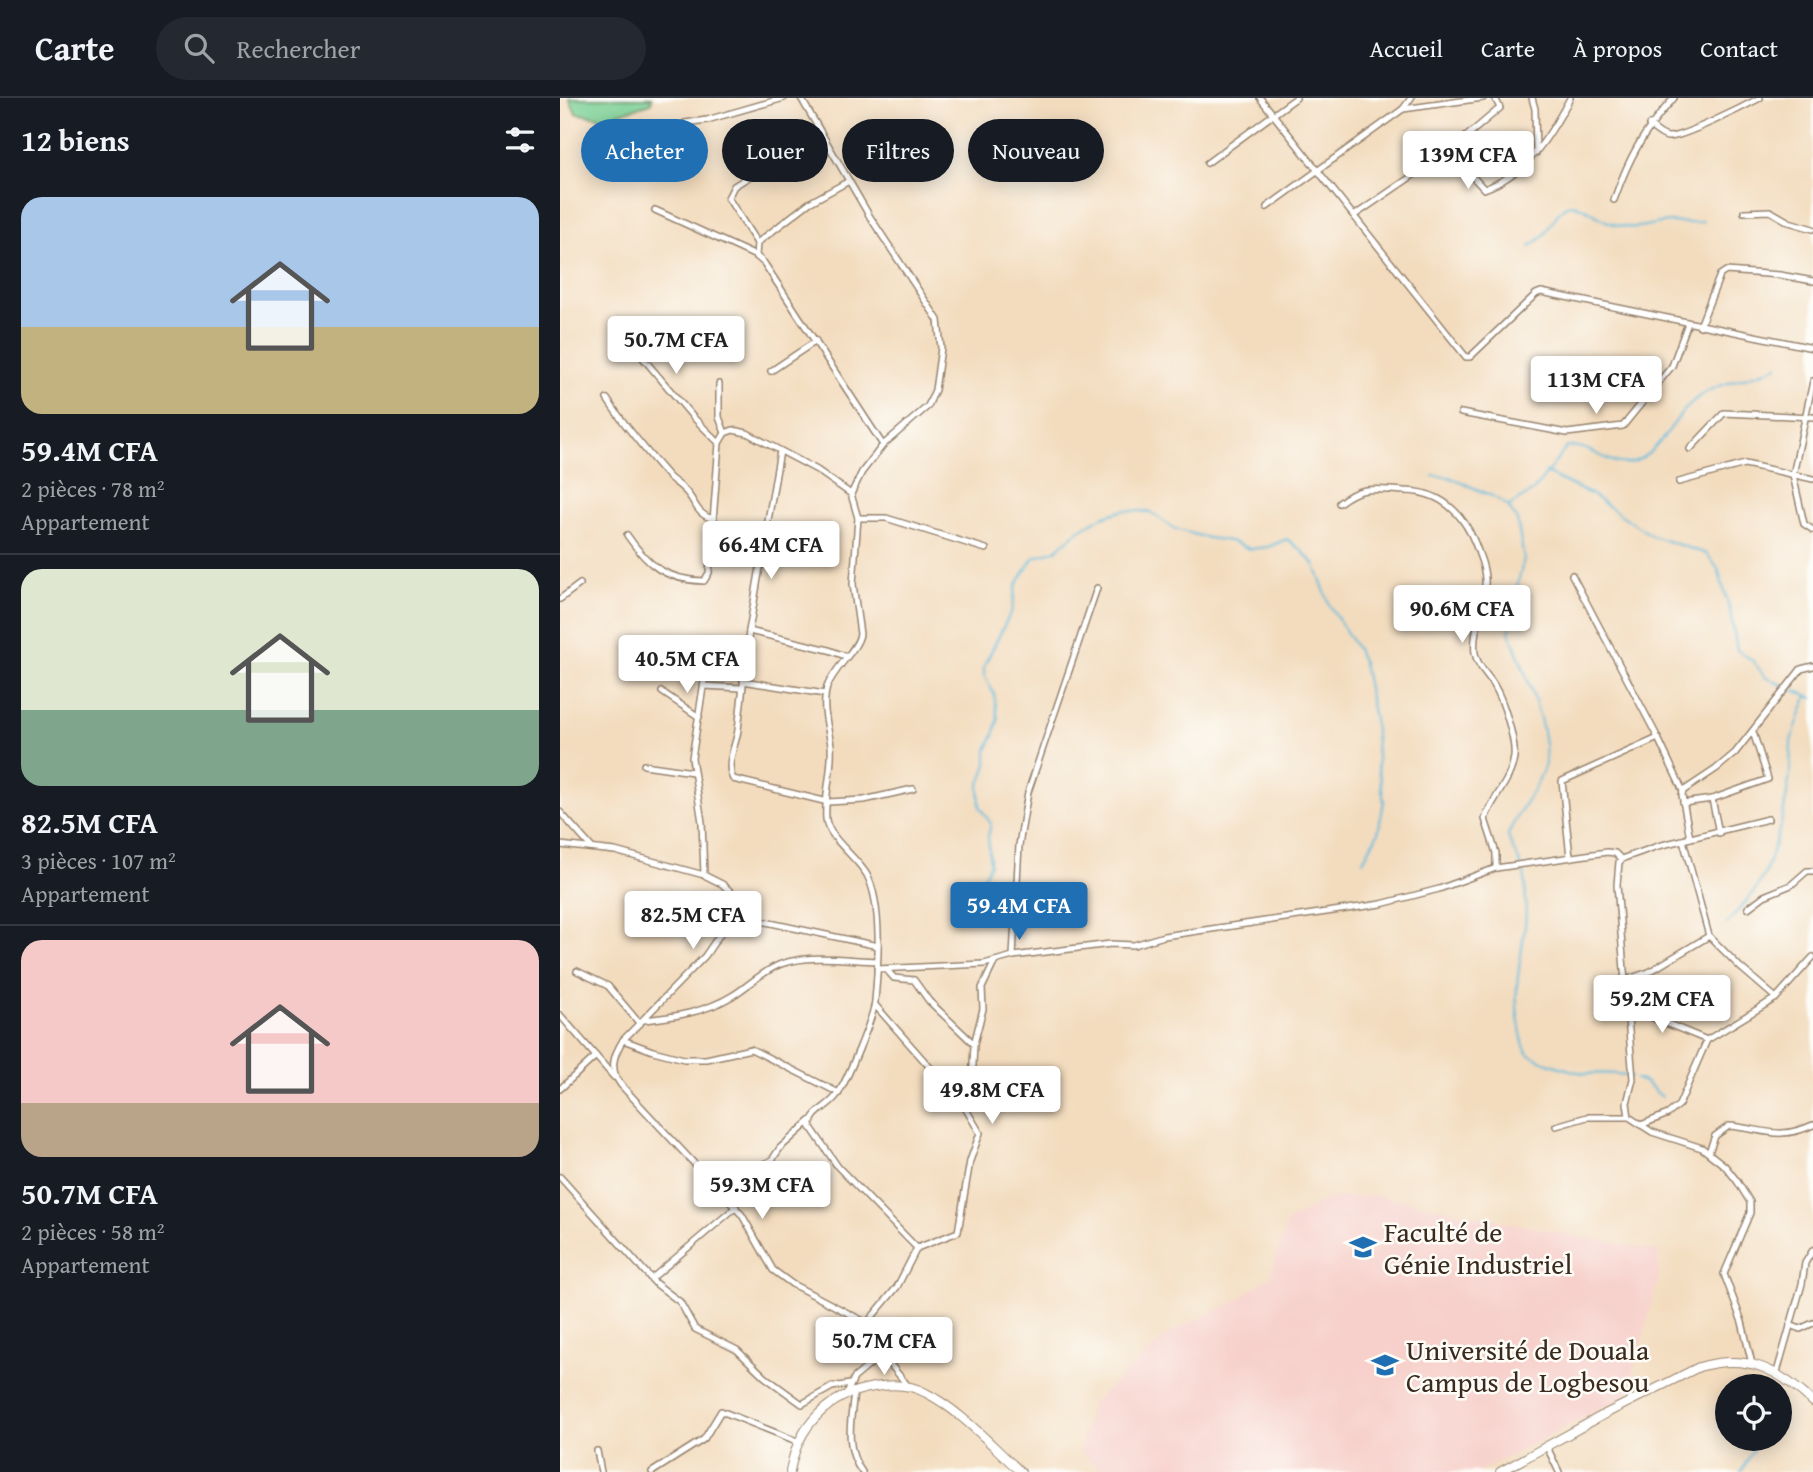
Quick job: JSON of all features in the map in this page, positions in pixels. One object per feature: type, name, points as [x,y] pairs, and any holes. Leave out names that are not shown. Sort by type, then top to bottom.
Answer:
[{"type":"main road","points":[[1500,1472],[1605,1414],[1699,1367],[1725,1362],[1752,1364],[1777,1372],[1813,1402]]},
{"type":"main road","points":[[790,1472],[799,1442],[816,1415],[850,1389],[883,1385],[908,1386],[937,1399],[1021,1472]]},
{"type":"street","points":[[708,120],[784,98]]},
{"type":"street","points":[[801,98],[813,119]]},
{"type":"street","points":[[1260,98],[1468,358],[1541,292],[1813,348]]},
{"type":"street","points":[[1207,163],[1297,98]]},
{"type":"street","points":[[1267,207],[1403,109],[1411,98]]},
{"type":"street","points":[[1403,109],[1483,98]]},
{"type":"street","points":[[1354,215],[1449,151],[1500,108],[1495,98]]},
{"type":"street","points":[[1532,98],[1535,109],[1536,153]]},
{"type":"street","points":[[1449,151],[1484,189],[1502,183],[1536,153],[1570,98]]},
{"type":"street","points":[[1614,200],[1629,161],[1649,125],[1674,98]]},
{"type":"street","points":[[1649,125],[1660,134],[1674,136],[1760,98]]},
{"type":"street","points":[[828,145],[842,169]]},
{"type":"street","points":[[741,182],[734,186],[728,198],[757,243],[755,256]]},
{"type":"street","points":[[757,243],[809,203],[847,182]]},
{"type":"street","points":[[850,182],[938,320],[941,348],[935,390],[928,406],[883,444],[862,472],[851,495]]},
{"type":"street","points":[[655,210],[755,256],[764,264],[883,444]]},
{"type":"street","points":[[1744,212],[1770,211],[1789,222],[1813,229]]},
{"type":"street","points":[[1700,326],[1723,272],[1780,275],[1813,281]]},
{"type":"street","points":[[1461,413],[1567,433],[1623,426],[1672,366],[1688,323]]},
{"type":"street","points":[[615,325],[719,443]]},
{"type":"street","points":[[771,371],[817,341]]},
{"type":"street","points":[[1813,382],[1809,416],[1793,475],[1804,524],[1813,530]]},
{"type":"street","points":[[719,384],[719,417],[725,433]]},
{"type":"street","points":[[607,399],[625,425],[670,478],[688,493],[696,508],[705,517],[714,519]]},
{"type":"street","points":[[1690,449],[1724,413],[1809,416]]},
{"type":"street","points":[[627,535],[649,564],[661,572],[704,582],[709,573],[719,443],[725,433],[733,430],[747,433],[817,470],[851,495],[858,518],[853,584],[860,634],[855,647],[845,656],[825,694],[832,759],[827,825],[860,864],[870,882],[878,946],[875,1005],[839,1093],[780,1148],[772,1160],[743,1175],[723,1194]]},
{"type":"street","points":[[780,451],[749,631],[738,730],[730,761],[731,776],[736,780],[828,802],[864,800],[913,789]]},
{"type":"street","points":[[1679,482],[1745,464],[1813,479]]},
{"type":"street","points":[[1339,503],[1355,491],[1364,489],[1432,494],[1453,507],[1475,541],[1486,580],[1475,654],[1497,690],[1514,745],[1514,758],[1508,777],[1485,820],[1496,853],[1496,868]]},
{"type":"street","points":[[858,518],[887,518],[986,549]]},
{"type":"street","points":[[1572,575],[1684,791],[1683,803],[1690,838]]},
{"type":"street","points":[[560,598],[580,584]]},
{"type":"street","points":[[1013,956],[1020,845],[1028,792],[1097,588]]},
{"type":"street","points":[[749,631],[845,656]]},
{"type":"street","points":[[704,875],[702,822],[692,758],[711,649]]},
{"type":"street","points":[[1684,791],[1727,761],[1801,669],[1812,667]]},
{"type":"street","points":[[704,687],[743,684],[825,694]]},
{"type":"street","points":[[662,692],[699,717]]},
{"type":"street","points":[[1683,803],[1712,799],[1768,779],[1753,732]]},
{"type":"street","points":[[1570,857],[1562,781],[1658,738]]},
{"type":"street","points":[[644,765],[693,772]]},
{"type":"street","points":[[1712,799],[1719,833]]},
{"type":"street","points":[[560,812],[592,848]]},
{"type":"street","points":[[1629,1117],[1627,1103],[1633,1079],[1617,885],[1621,859],[1690,838],[1768,819]]},
{"type":"street","points":[[1683,840],[1709,936],[1776,998]]},
{"type":"street","points":[[560,845],[615,851],[704,875],[722,884],[730,891],[735,901],[733,915],[696,968],[623,1040],[613,1060],[616,1079]]},
{"type":"street","points":[[877,969],[974,965],[1013,956],[1111,944],[1134,945],[1164,936],[1381,904],[1439,889],[1496,868],[1607,852],[1615,853],[1621,859]]},
{"type":"street","points":[[1748,908],[1764,895],[1791,885],[1807,871],[1813,871]]},
{"type":"street","points":[[733,915],[878,946]]},
{"type":"street","points":[[1625,980],[1649,972],[1709,936]]},
{"type":"street","points":[[1641,1125],[1668,1114],[1679,1105],[1707,1040],[1776,998],[1813,957]]},
{"type":"street","points":[[642,1022],[677,1017],[729,998],[764,972],[792,961],[877,961]]},
{"type":"street","points":[[964,1106],[972,1088],[974,1044],[983,1009],[983,984],[995,961]]},
{"type":"street","points":[[886,969],[894,978],[914,980],[929,1001],[974,1044]]},
{"type":"street","points":[[577,971],[608,986],[642,1022]]},
{"type":"street","points":[[867,1323],[897,1287],[917,1248],[956,1234],[959,1230],[970,1161],[980,1133],[964,1106],[875,1005]]},
{"type":"street","points":[[1627,1007],[1707,1040]]},
{"type":"street","points":[[560,1015],[736,1207],[752,1230],[773,1270],[792,1284],[867,1323],[877,1335],[880,1352],[908,1386]]},
{"type":"street","points":[[623,1040],[684,1059],[706,1059],[751,1049],[839,1093]]},
{"type":"street","points":[[560,1090],[596,1056]]},
{"type":"street","points":[[1556,1126],[1587,1117],[1629,1117],[1652,1132],[1709,1152],[1737,1181],[1750,1202],[1749,1218],[1724,1274],[1742,1322],[1752,1364]]},
{"type":"street","points":[[810,1121],[811,1131],[838,1167],[917,1248]]},
{"type":"street","points":[[1709,1152],[1716,1136],[1729,1126],[1779,1134],[1813,1125]]},
{"type":"street","points":[[560,1177],[651,1279],[680,1302],[695,1329],[737,1350],[765,1377],[800,1403],[804,1404],[831,1387],[850,1389]]},
{"type":"street","points":[[651,1279],[736,1207]]},
{"type":"street","points":[[1777,1372],[1805,1263],[1813,1250]]},
{"type":"street","points":[[1790,1325],[1800,1329],[1813,1323]]},
{"type":"street","points":[[862,1472],[853,1458],[849,1440],[850,1389],[873,1364],[880,1352]]},
{"type":"street","points":[[652,1472],[704,1439],[721,1411],[799,1442]]},
{"type":"street","points":[[1547,1447],[1559,1472]]},
{"type":"street","points":[[597,1451],[601,1472]]},
{"type":"shaded area","name":"Université de Douala Campus de Logbesou","points":[[1378,1195],[1659,1251],[1658,1279],[1627,1396],[1478,1472],[1103,1472],[1079,1451],[1091,1404],[1170,1333],[1241,1298],[1270,1276],[1287,1222],[1327,1198]]},
{"type":"green space","points":[[569,98],[652,98],[651,103],[605,118],[576,113]]},
{"type":"waterway","points":[[1530,246],[1543,236],[1559,212],[1571,204],[1620,226],[1642,227],[1671,222],[1703,221]]},
{"type":"waterway","points":[[1509,506],[1533,491],[1567,447],[1584,448],[1616,462],[1633,462],[1650,452],[1689,405],[1709,390],[1777,366]]},
{"type":"waterway","points":[[1546,473],[1592,495],[1652,536],[1707,554],[1718,569],[1737,650],[1753,661],[1765,677],[1784,686]]},
{"type":"waterway","points":[[1433,476],[1449,477],[1507,505],[1517,520],[1524,559],[1509,631],[1534,699],[1546,753],[1541,776],[1508,835],[1525,880],[1526,920],[1517,992],[1523,1044],[1532,1056],[1542,1061],[1583,1073],[1631,1077]]},
{"type":"waterway","points":[[967,911],[990,864],[988,837],[991,824],[980,807],[979,787],[987,764],[987,750],[998,719],[994,694],[984,675],[984,666],[1012,610],[1016,586],[1033,558],[1056,550],[1078,531],[1102,517],[1124,510],[1150,512],[1175,529],[1230,541],[1250,549],[1268,547],[1287,539],[1315,565],[1330,606],[1363,663],[1374,719],[1384,801],[1378,833],[1363,861]]},
{"type":"waterway","points":[[1789,688],[1813,698]]},
{"type":"waterway","points":[[1727,924],[1756,889],[1766,871],[1786,799],[1791,741],[1807,696]]},
{"type":"waterway","points":[[1636,1079],[1645,1082],[1662,1097]]},
{"type":"waterway","points":[[1741,1472],[1752,1451]]},
{"type":"place","name":"Faculté de Génie Industriel","points":[[1363,1247]]},
{"type":"place","name":"Université de Douala Campus de Logbesou","points":[[1385,1365]]}]
